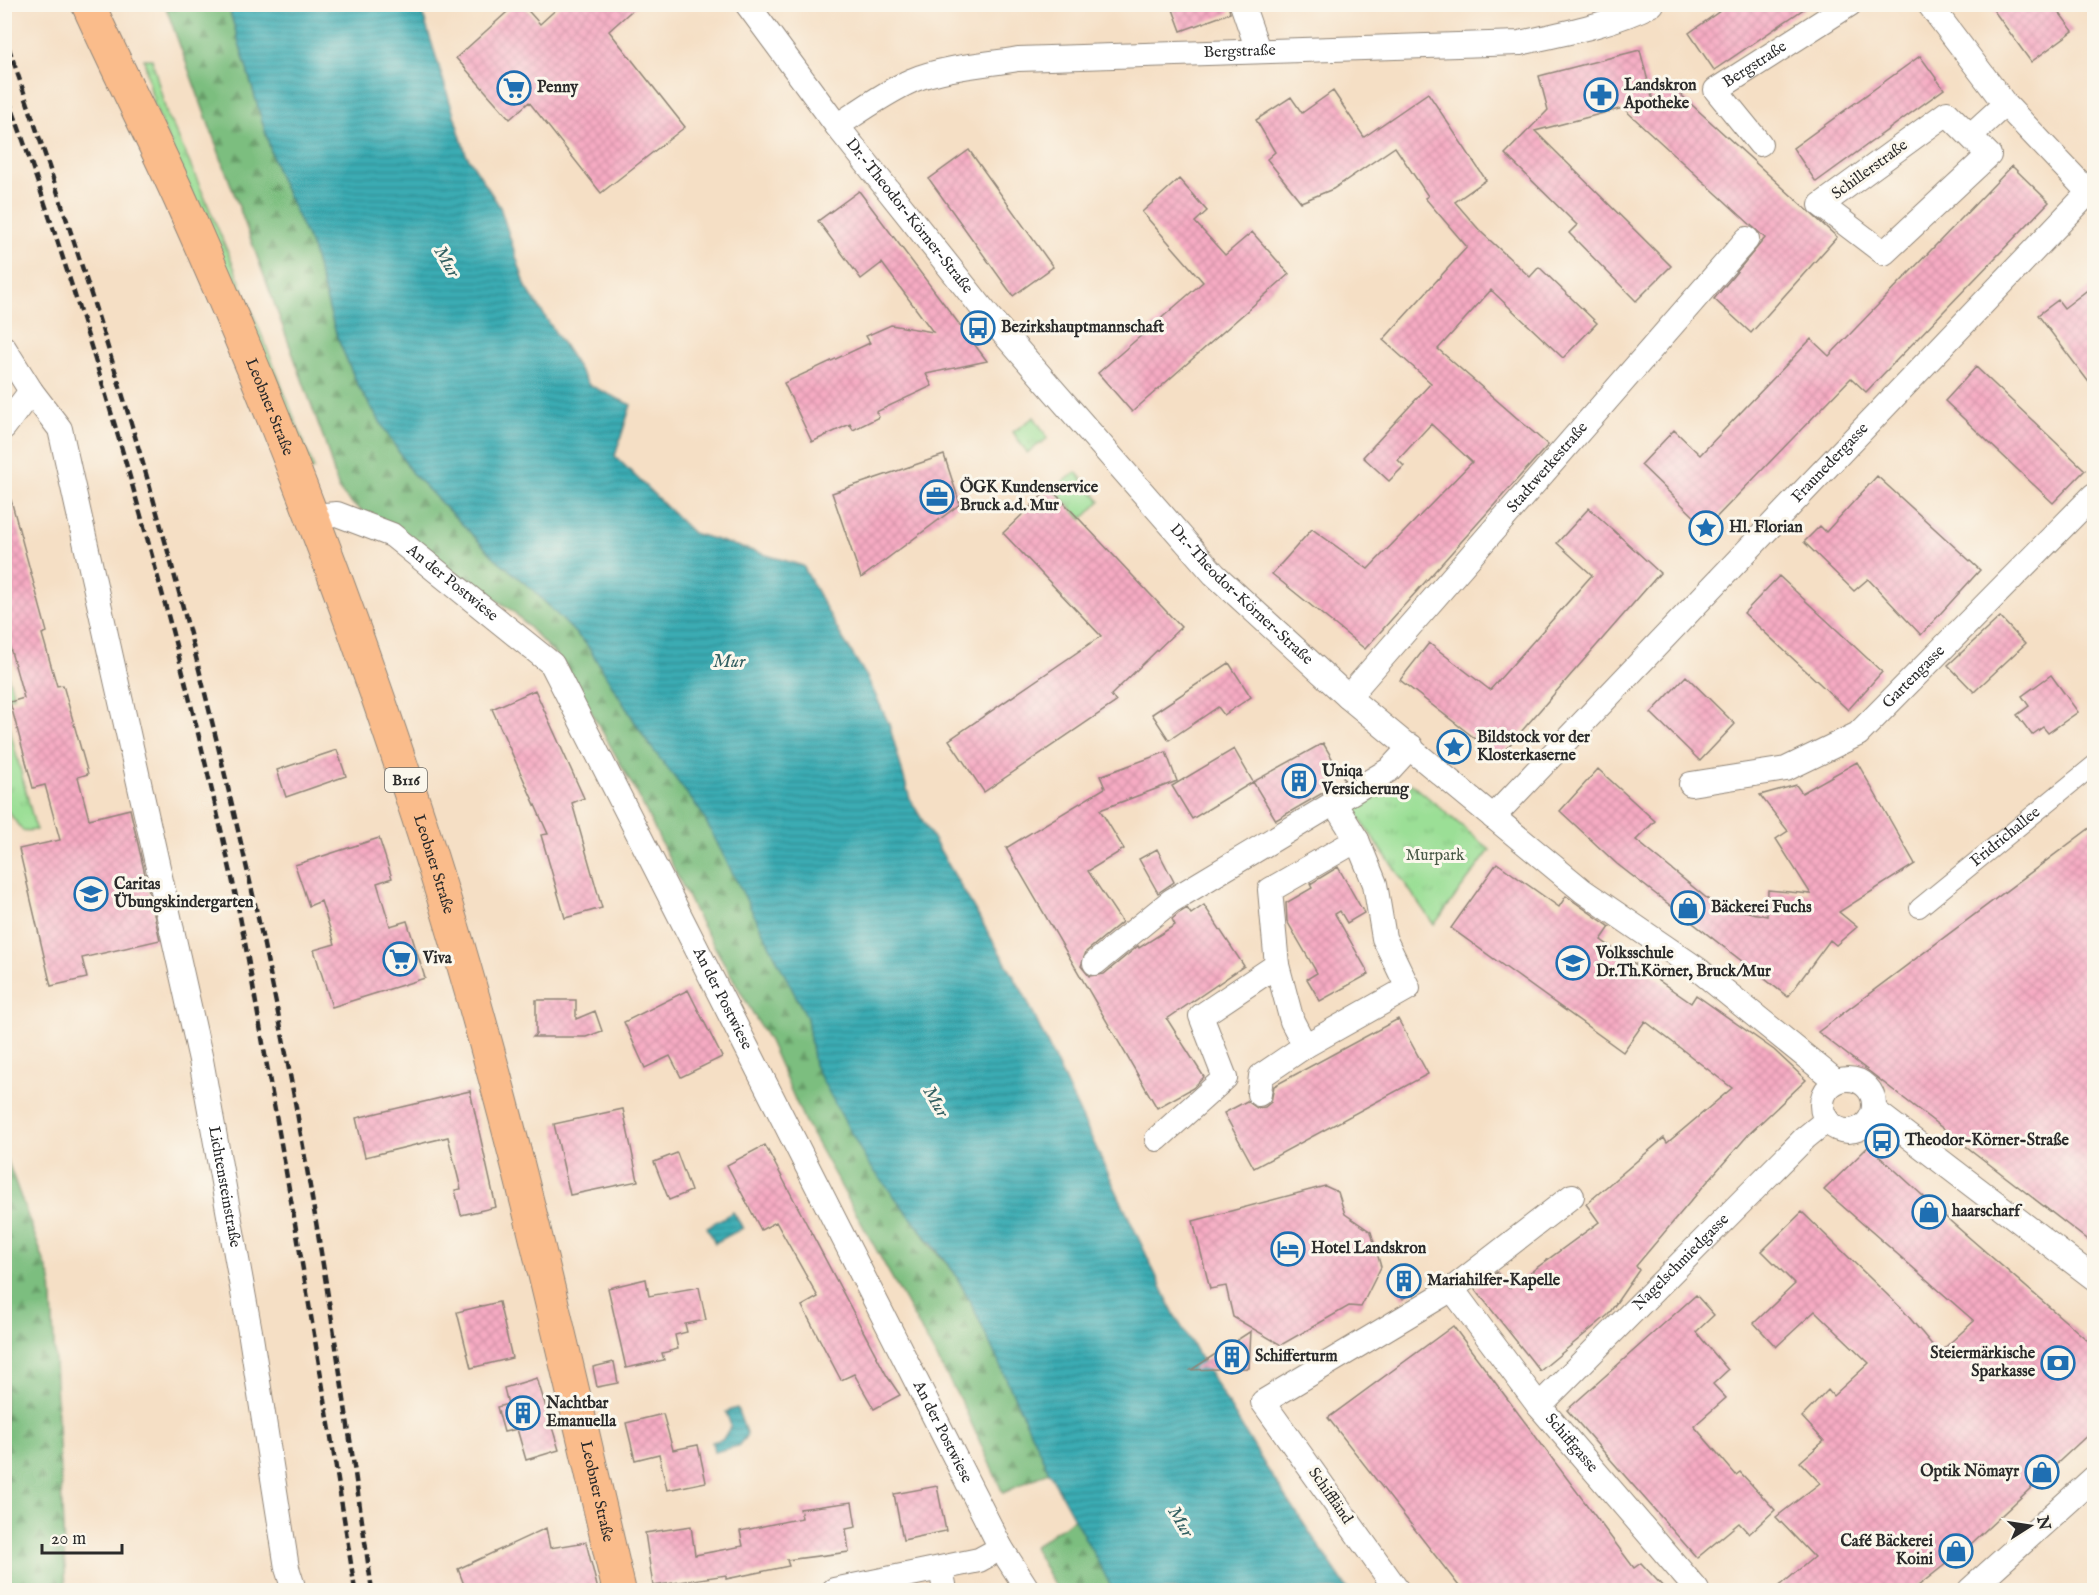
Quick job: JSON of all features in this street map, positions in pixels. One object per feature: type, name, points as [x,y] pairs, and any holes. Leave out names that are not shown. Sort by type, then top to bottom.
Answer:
[{"type":"main road","name":"Leobner Straße","points":[[88,4],[182,202],[311,516],[410,792],[476,1007],[565,1358],[619,1590]]},
{"type":"street","name":"Dr.-Theodor-Körner-Straße","points":[[747,4],[837,126],[990,318],[1214,574],[1348,697],[1411,746],[1492,817],[1583,891],[1700,971],[1836,1080]]},
{"type":"street","points":[[1242,4],[1258,50]]},
{"type":"street","name":"Bergstraße","points":[[837,126],[877,99],[914,80],[948,71],[1018,59],[1258,50],[1432,48],[1520,43],[1582,29],[1636,12],[1652,4]]},
{"type":"street","name":"Bergstraße","points":[[1760,144],[1716,90],[1850,4]]},
{"type":"street","points":[[1929,4],[2005,104],[2093,192]]},
{"type":"street","points":[[1971,135],[2005,104]]},
{"type":"street","name":"Schillerstraße","points":[[1947,113],[1971,135],[1989,155],[1884,253],[1821,205],[1947,113]]},
{"type":"street","name":"Fraunedergasse","points":[[1492,817],[2093,192]]},
{"type":"street","name":"Stadtwerkestraße","points":[[1348,697],[1747,239]]},
{"type":"street","points":[[4,348],[31,391],[4,427]]},
{"type":"street","name":"Lichtensteinstraße","points":[[31,391],[60,429],[201,1060],[251,1336],[287,1568],[294,1590]]},
{"type":"street","name":"Gartengasse","points":[[1691,784],[1786,769],[1858,734],[2094,495]]},
{"type":"street","name":"An der Postwiese","points":[[311,516],[337,514],[392,535],[552,664],[1001,1548],[1028,1590]]},
{"type":"street","points":[[1095,963],[1171,901],[1389,770],[1411,746]]},
{"type":"street","name":"Fridrichallee","points":[[1919,908],[2094,765]]},
{"type":"street","points":[[1259,1094],[1261,1076],[1305,1046],[1408,988],[1384,938],[1375,884],[1357,840],[1334,803]]},
{"type":"street","points":[[1305,1046],[1292,1021],[1277,965],[1270,890],[1357,840]]},
{"type":"street","points":[[1157,1139],[1225,1078],[1201,1016],[1277,965]]},
{"type":"street","points":[[1849,1078],[1864,1084],[1874,1098],[1874,1110],[1869,1122],[1854,1131],[1836,1128],[1827,1120],[1822,1107],[1823,1098],[1836,1080],[1849,1078]]},
{"type":"street","points":[[1874,1110],[2094,1278]]},
{"type":"street","name":"Nagelschmiedgasse","points":[[1539,1406],[1805,1138],[1827,1120]]},
{"type":"street","points":[[1452,1288],[1572,1196]]},
{"type":"street","name":"Schiffgasse","points":[[1452,1288],[1539,1406],[1697,1590]]},
{"type":"street","name":"Schiffländ","points":[[1398,1590],[1263,1402],[1452,1288]]},
{"type":"street","points":[[1970,1590],[2094,1478]]},
{"type":"street","points":[[834,1590],[943,1580],[1001,1548]]},
{"type":"green space","points":[[165,5],[228,5],[277,172],[312,248],[337,337],[358,386],[411,472],[494,557],[533,590],[587,645],[648,743],[701,811],[807,1018],[814,1065],[930,1245],[954,1272],[974,1309],[1049,1472],[1003,1493],[964,1407],[804,1120],[769,1041],[698,918],[639,797],[565,665],[513,611],[352,504],[339,490],[325,442]]},
{"type":"green space","points":[[144,59],[152,59],[168,119],[192,168],[246,296],[314,469],[310,471],[154,105]]},
{"type":"green space","points":[[1034,417],[1048,438],[1027,453],[1013,432]]},
{"type":"green space","points":[[1076,472],[1100,501],[1082,520],[1054,489]]},
{"type":"green space","points":[[4,663],[14,696],[5,699],[4,699]]},
{"type":"green space","points":[[4,711],[36,830],[23,831],[5,808]]},
{"type":"green space","name":"Murpark","points":[[1411,783],[1490,850],[1434,925],[1352,808]]},
{"type":"green space","points":[[5,1154],[51,1280],[66,1590],[5,1590]]},
{"type":"green space","points":[[1075,1518],[1113,1590],[1057,1590],[1033,1547]]},
{"type":"water","name":"Mur","points":[[228,5],[420,5],[466,154],[500,207],[526,287],[589,385],[631,405],[615,456],[693,533],[803,566],[840,634],[867,677],[889,724],[910,799],[1024,994],[1175,1316],[1266,1467],[1348,1590],[1113,1590],[1049,1472],[974,1309],[954,1272],[867,1162],[814,1065],[807,1018],[701,812],[648,743],[587,645],[533,590],[494,557],[411,472],[358,386],[337,337],[312,248],[277,172]]},
{"type":"water","points":[[733,1212],[743,1228],[715,1243],[707,1227]]},
{"type":"water","points":[[737,1408],[747,1435],[738,1446],[714,1452],[712,1442],[723,1439],[731,1426],[726,1412]]},
{"type":"building","points":[[516,4],[522,4],[540,24],[562,4],[639,4],[609,31],[685,127],[601,193],[529,102],[510,119],[456,58]]},
{"type":"building","points":[[1171,4],[1228,4],[1230,13],[1181,31]]},
{"type":"building","points":[[1730,4],[1811,4],[1714,70],[1689,33]]},
{"type":"building","points":[[1989,4],[2053,4],[2073,31],[2031,62]]},
{"type":"building","points":[[1640,50],[1653,101],[1669,84],[1837,237],[1751,333],[1714,299],[1765,238],[1623,108],[1535,131],[1671,266],[1636,301],[1569,233],[1577,225],[1505,154],[1548,110],[1539,76]]},
{"type":"building","points":[[1920,56],[1944,89],[1816,182],[1793,148]]},
{"type":"building","points":[[1333,91],[1364,137],[1428,93],[1486,180],[1455,202],[1481,232],[1530,277],[1539,267],[1597,323],[1563,358],[1491,290],[1438,349],[1548,445],[1365,649],[1272,574],[1312,529],[1368,569],[1472,462],[1431,424],[1398,460],[1404,466],[1389,481],[1363,457],[1431,383],[1383,340],[1467,247],[1425,198],[1428,196],[1395,147],[1333,189],[1301,202],[1267,159],[1275,152],[1256,120],[1291,97],[1302,113]]},
{"type":"building","points":[[969,150],[1053,267],[1013,296],[929,179]]},
{"type":"building","points":[[2012,166],[2049,202],[1866,392],[1851,378],[1706,528],[1641,465],[1674,430],[1700,455],[1811,339],[1829,356]]},
{"type":"building","points":[[1179,179],[1207,211],[1195,222],[1225,255],[1252,232],[1289,274],[1132,412],[1098,373],[1203,282],[1142,212]]},
{"type":"building","points":[[859,191],[987,361],[926,374],[932,386],[876,412],[879,417],[853,430],[850,424],[812,442],[784,383],[870,343],[866,336],[891,325],[933,332],[882,263],[861,279],[818,221]]},
{"type":"building","points":[[2094,285],[2094,389],[2038,315],[2058,300],[2064,308]]},
{"type":"building","points":[[1976,367],[2085,470],[2053,503],[1945,401]]},
{"type":"building","points":[[944,455],[960,504],[861,578],[832,493]]},
{"type":"building","points":[[1877,476],[1980,570],[1921,635],[1868,579],[1854,591],[1804,542],[1820,526],[1826,532]]},
{"type":"building","points":[[1050,488],[1181,627],[1111,695],[1116,702],[984,792],[949,740],[1101,636],[1003,533]]},
{"type":"building","points":[[4,500],[11,500],[47,632],[42,634],[57,686],[63,685],[88,774],[78,777],[89,819],[130,809],[160,940],[82,958],[87,978],[51,986],[19,849],[60,840],[45,785],[33,788],[10,702],[24,698],[9,644],[4,645]]},
{"type":"building","points":[[1589,508],[1660,573],[1499,757],[1400,680],[1429,643],[1490,690],[1592,575],[1557,543]]},
{"type":"building","points":[[1779,576],[1882,672],[1848,710],[1744,613]]},
{"type":"building","points":[[2000,617],[2025,644],[1974,692],[1948,665]]},
{"type":"building","points":[[1229,663],[1251,697],[1224,715],[1218,707],[1169,740],[1152,714]]},
{"type":"building","points":[[2051,675],[2078,712],[2048,733],[2043,727],[2032,735],[2017,715],[2029,706],[2022,696]]},
{"type":"building","points":[[1686,676],[1735,724],[1700,761],[1651,713]]},
{"type":"building","points":[[535,690],[584,798],[572,803],[602,908],[565,918],[541,835],[548,834],[492,709]]},
{"type":"building","name":"Uniqa Versicherung","points":[[1323,743],[1345,780],[1276,820],[1253,782]]},
{"type":"building","points":[[1234,749],[1253,782],[1192,819],[1172,786]]},
{"type":"building","points":[[337,750],[346,776],[286,797],[277,770]]},
{"type":"building","points":[[1166,752],[1177,781],[1100,810],[1124,849],[1088,871],[1122,922],[1086,952],[1081,966],[1089,976],[1104,974],[1138,946],[1139,948],[1175,925],[1172,919],[1179,913],[1187,908],[1191,914],[1204,905],[1244,966],[1167,1019],[1204,1077],[1193,1088],[1157,1108],[1006,848],[1105,788],[1100,776]]},
{"type":"building","points":[[1857,762],[1915,864],[1839,912],[1857,927],[1836,945],[1830,940],[1788,997],[1617,864],[1560,811],[1598,769],[1655,821],[1636,840],[1715,905],[1767,916],[1768,890],[1811,894],[1776,839],[1788,831],[1760,795],[1796,785],[1802,793]]},
{"type":"building","points":[[2094,825],[2094,1245],[1818,1032]]},
{"type":"building","points":[[379,838],[392,878],[377,883],[390,926],[407,921],[425,978],[332,1007],[314,950],[335,944],[321,901],[309,906],[295,865]]},
{"type":"building","points":[[1157,849],[1174,882],[1158,893],[1139,859]]},
{"type":"building","points":[[1497,863],[1559,907],[1566,896],[1610,927],[1601,940],[1691,1003],[1696,995],[1774,1050],[1806,1080],[1749,1134],[1636,1266],[1639,1270],[1608,1315],[1540,1371],[1475,1289],[1497,1272],[1509,1288],[1599,1222],[1586,1204],[1664,1138],[1667,1143],[1732,1088],[1645,1021],[1623,1052],[1451,928]]},
{"type":"building","points":[[1338,867],[1364,913],[1347,923],[1340,911],[1335,914],[1369,974],[1320,1001],[1307,979],[1317,973],[1287,921],[1286,903],[1312,888],[1310,884]]},
{"type":"building","points":[[688,990],[722,1057],[681,1077],[670,1056],[645,1068],[624,1022]]},
{"type":"building","points":[[536,1000],[576,1000],[576,1019],[595,1011],[602,1031],[586,1037],[533,1037],[536,1034]]},
{"type":"building","points":[[1398,1019],[1428,1074],[1254,1168],[1224,1113],[1247,1101],[1257,1108],[1265,1107],[1271,1102],[1274,1086]]},
{"type":"building","points":[[470,1091],[496,1207],[461,1215],[455,1190],[461,1189],[448,1137],[365,1157],[356,1118]]},
{"type":"building","points":[[623,1109],[638,1181],[570,1195],[554,1124]]},
{"type":"building","points":[[765,1145],[887,1376],[900,1395],[874,1409],[854,1374],[841,1380],[802,1306],[818,1297],[776,1222],[761,1230],[727,1165]]},
{"type":"building","points":[[1869,1146],[1949,1220],[2094,1346],[2094,1429],[1972,1543],[1913,1590],[1775,1590],[1814,1557],[1776,1517],[1820,1483],[1800,1462],[1824,1441],[1802,1417],[1828,1390],[1833,1396],[1869,1363],[1815,1311],[1776,1347],[1754,1323],[1795,1284],[1762,1251],[1802,1212],[1903,1310],[1939,1353],[1974,1321],[1824,1190]]},
{"type":"building","points":[[677,1153],[691,1191],[669,1200],[654,1162]]},
{"type":"building","name":"Hotel Landskron","points":[[1325,1186],[1338,1192],[1345,1214],[1371,1232],[1381,1267],[1361,1307],[1349,1306],[1281,1345],[1233,1317],[1226,1286],[1210,1289],[1193,1221]]},
{"type":"building","name":"Mariahilfer-Kapelle","points":[[1405,1265],[1420,1284],[1403,1299],[1388,1277]]},
{"type":"building","points":[[646,1279],[649,1296],[699,1287],[706,1320],[685,1324],[687,1332],[675,1335],[678,1349],[662,1353],[664,1360],[626,1368],[608,1288]]},
{"type":"building","points":[[1696,1295],[1714,1315],[1696,1332],[1728,1370],[1713,1384],[1726,1398],[1694,1426],[1736,1475],[1740,1472],[1775,1510],[1749,1534],[1739,1523],[1697,1558],[1567,1410]]},
{"type":"building","points":[[499,1302],[512,1358],[471,1368],[457,1312]]},
{"type":"building","points":[[1453,1326],[1634,1568],[1641,1563],[1666,1590],[1462,1590],[1328,1418]]},
{"type":"building","points":[[1251,1331],[1249,1368],[1191,1370]]},
{"type":"building","points":[[614,1362],[618,1383],[597,1387],[593,1367]]},
{"type":"building","name":"Nachtbar Emanuella","points":[[537,1378],[559,1450],[526,1460],[517,1429],[504,1432],[497,1407],[508,1404],[504,1388]]},
{"type":"building","points":[[663,1414],[673,1450],[698,1445],[706,1482],[667,1490],[659,1454],[635,1460],[626,1423]]},
{"type":"building","points":[[937,1486],[946,1531],[903,1540],[894,1494]]},
{"type":"building","points":[[852,1502],[856,1527],[846,1529],[849,1552],[787,1560],[789,1566],[726,1579],[726,1575],[653,1586],[645,1533],[691,1526],[695,1555],[743,1546],[740,1531],[802,1518],[800,1509]]},
{"type":"building","points":[[546,1528],[550,1548],[586,1542],[598,1590],[466,1590],[458,1569]]},
{"type":"railway","points":[[4,34],[83,271],[139,449],[181,598],[226,778],[285,1048],[332,1318],[372,1590]]},
{"type":"railway","points":[[4,86],[38,183],[101,380],[158,578],[209,778],[249,967],[307,1293],[355,1590]]},
{"type":"place","name":"Penny","points":[[514,88]]},
{"type":"place","name":"Landskron Apotheke","points":[[1601,95]]},
{"type":"place","name":"Bezirkshauptmannschaft","points":[[978,328]]},
{"type":"place","name":"ÖGK Kundenservice Bruck a.d. Mur","points":[[937,497]]},
{"type":"place","name":"Hl. Florian","points":[[1706,528]]},
{"type":"place","name":"Bildstock vor der Klosterkaserne","points":[[1454,747]]},
{"type":"place","name":"Uniqa Versicherung","points":[[1299,781]]},
{"type":"place","name":"Caritas Übungskindergarten","points":[[91,894]]},
{"type":"place","name":"Bäckerei Fuchs","points":[[1688,908]]},
{"type":"place","name":"Viva","points":[[400,959]]},
{"type":"place","name":"Volksschule Dr.Th.Körner, Bruck/Mur","points":[[1573,963]]},
{"type":"place","name":"Theodor-Körner-Straße","points":[[1882,1141]]},
{"type":"place","name":"haarscharf","points":[[1929,1212]]},
{"type":"place","name":"Hotel Landskron","points":[[1288,1249]]},
{"type":"place","name":"Mariahilfer-Kapelle","points":[[1404,1281]]},
{"type":"place","name":"Schifferturm","points":[[1232,1357]]},
{"type":"place","name":"Steiermärkische Sparkasse","points":[[2058,1363]]},
{"type":"place","name":"Nachtbar Emanuella","points":[[523,1413]]},
{"type":"place","name":"Optik Nömayr","points":[[2042,1472]]},
{"type":"place","name":"Café Bäckerei Koini","points":[[1956,1551]]}]
